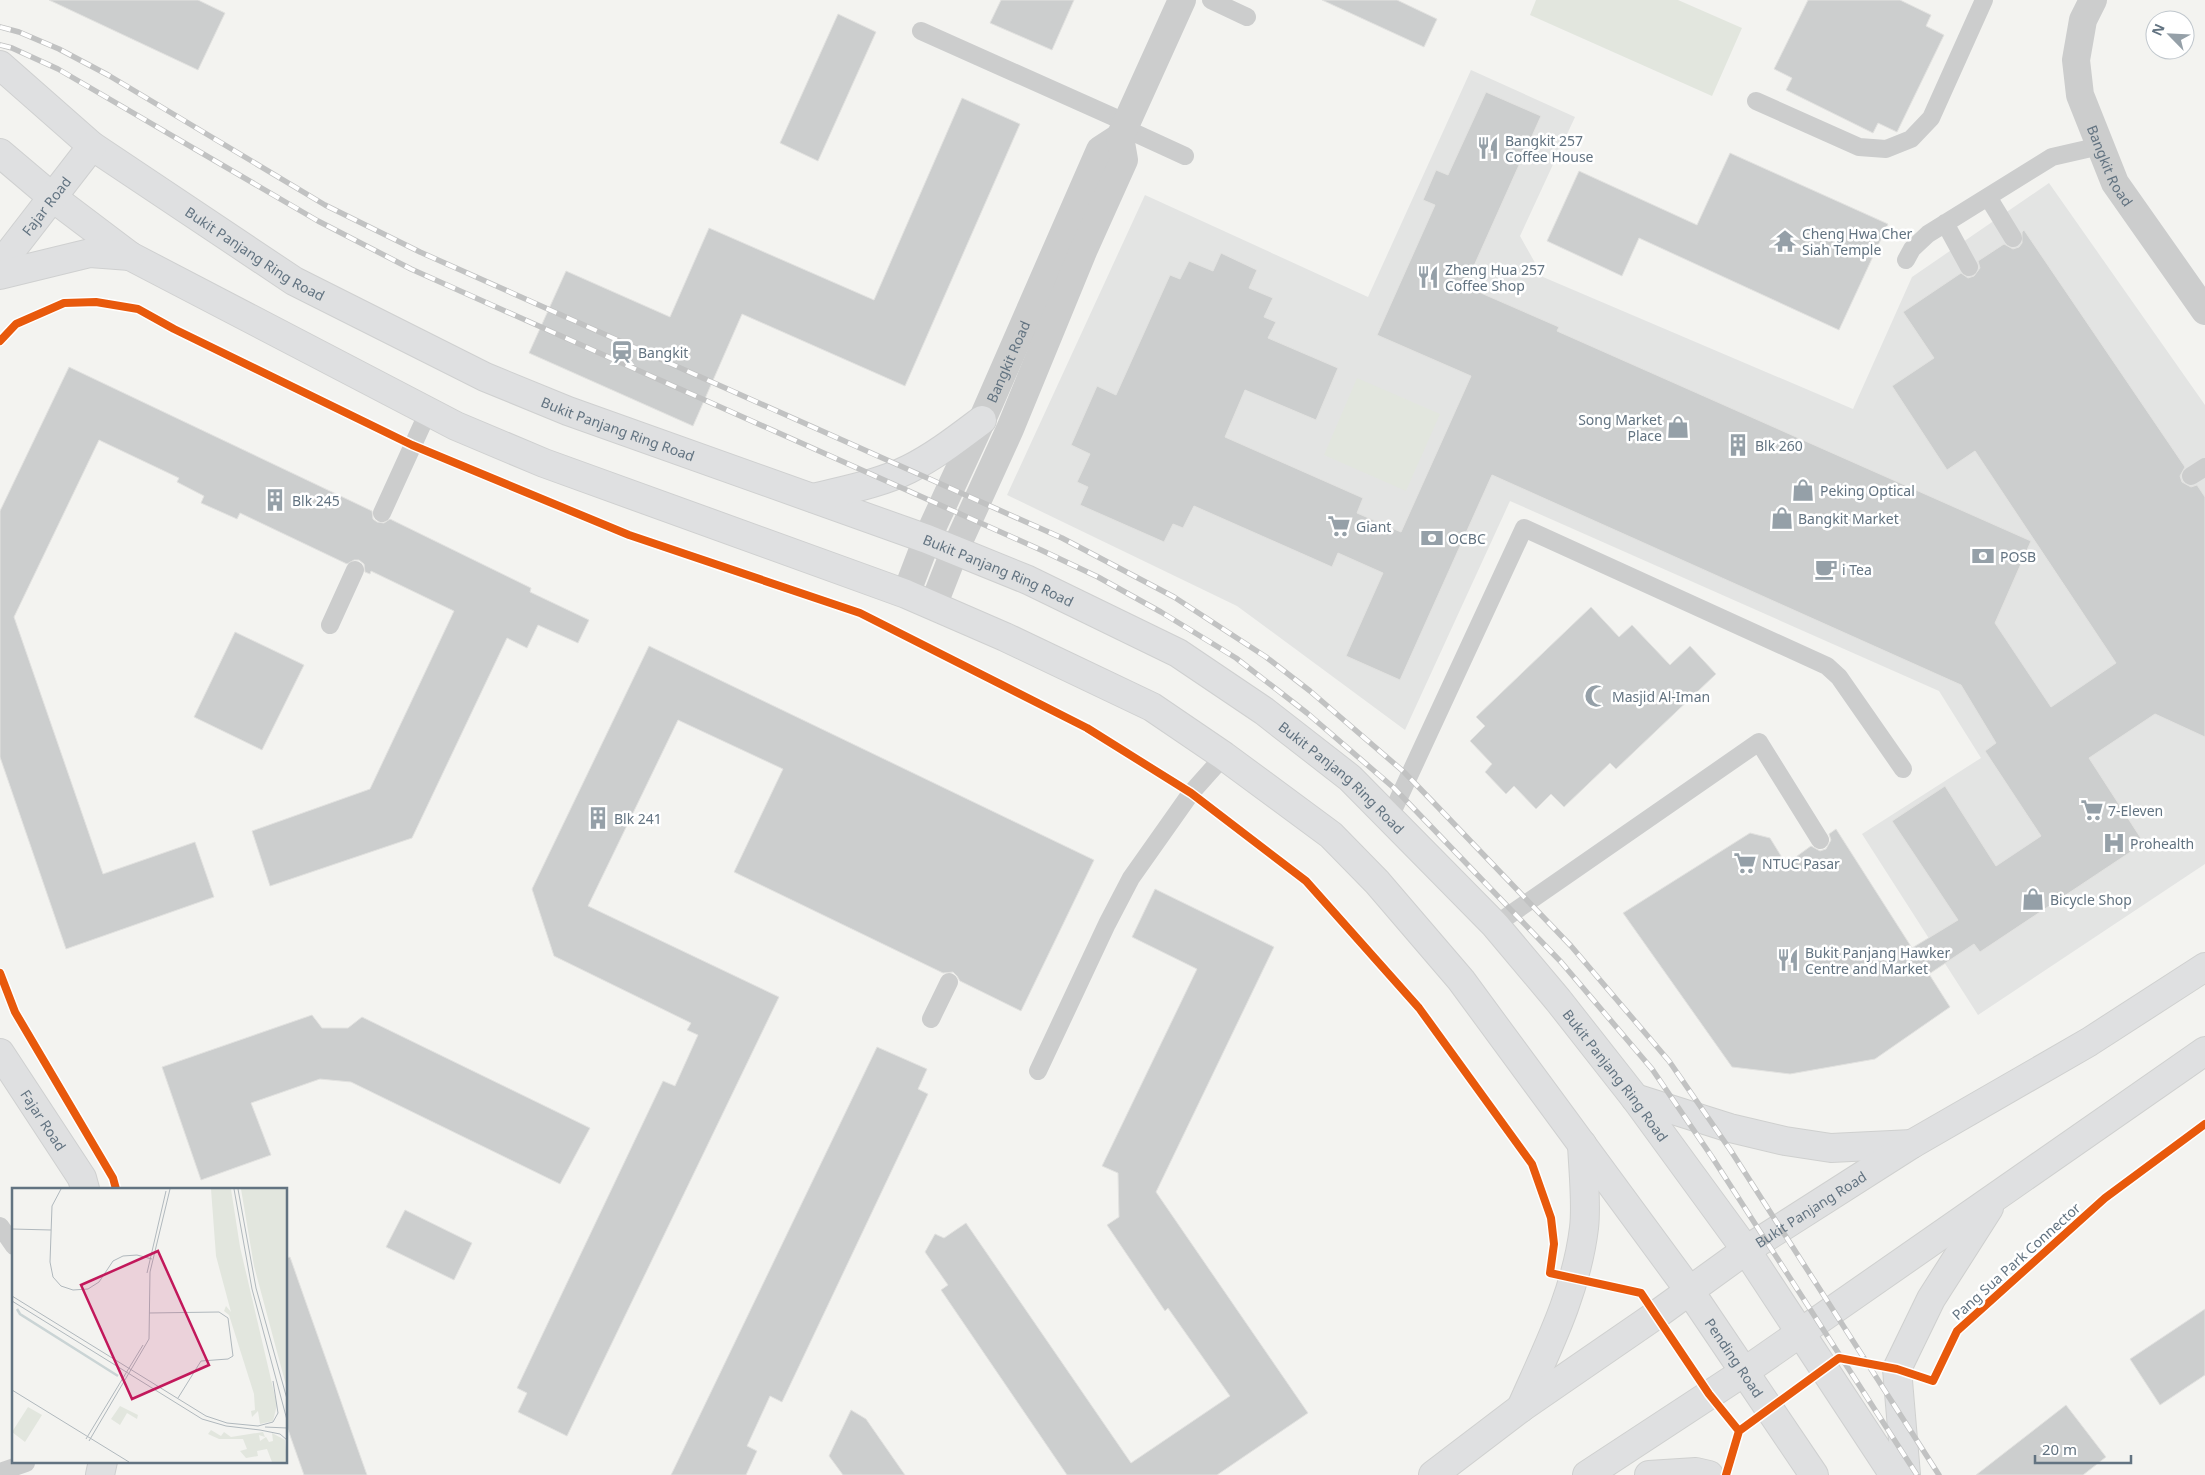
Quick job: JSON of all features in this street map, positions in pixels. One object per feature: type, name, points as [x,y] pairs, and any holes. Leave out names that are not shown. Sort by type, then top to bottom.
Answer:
[{"type":"main road","name":"Bukit Panjang Ring Road","points":[[0,65],[92,146],[294,281],[485,377],[568,410],[927,539],[1028,580],[1178,653],[1264,711],[1350,778],[1495,925],[1598,1049],[1635,1098],[1746,1250],[1800,1332]]},
{"type":"main road","name":"Fajar Road","points":[[0,265],[92,146]]},
{"type":"main road","points":[[0,153],[52,198],[130,256],[456,426],[544,463],[906,594],[1013,641],[1152,707],[1224,756],[1331,835],[1377,882],[1461,980],[1689,1290]]},
{"type":"main road","points":[[0,275],[90,253],[130,256]]},
{"type":"main road","points":[[813,498],[868,484],[907,470],[936,454],[982,420]]},
{"type":"main road","name":"Bukit Panjang Road","points":[[1433,1475],[1521,1408],[1746,1250],[1912,1144],[2089,1042],[2205,967]]},
{"type":"main road","points":[[1587,1475],[1744,1372],[2205,1051]]},
{"type":"main road","name":"Fajar Road","points":[[0,1053],[82,1178],[85,1188]]},
{"type":"main road","points":[[1635,1098],[1730,1128],[1785,1141],[1831,1148],[1912,1144]]},
{"type":"main road","points":[[1521,1408],[1555,1331],[1575,1279],[1584,1226],[1582,1144]]},
{"type":"main road","points":[[1906,1475],[1898,1369],[1931,1299],[1996,1196]]},
{"type":"main road","name":"Pending Road","points":[[1689,1290],[1814,1475]]},
{"type":"main road","points":[[1800,1332],[1894,1475]]},
{"type":"main road","points":[[100,1475],[103,1462]]},
{"type":"main road","points":[[1649,1475],[1696,1472],[1709,1475]]},
{"type":"street","points":[[1124,129],[1182,0]]},
{"type":"street","name":"Bangkit Road","points":[[2092,0],[2083,20],[2076,60],[2080,95],[2115,183],[2205,312]]},
{"type":"street","name":"Bangkit Road","points":[[906,594],[927,539],[982,420],[1100,150],[1124,129]]},
{"type":"street","name":"Bangkit Road","points":[[933,606],[954,550],[1010,429],[1084,250],[1124,160],[1124,129]]},
{"type":"lane","points":[[1211,0],[1247,16]]},
{"type":"lane","points":[[1756,101],[1859,147],[1886,149],[1911,139],[1932,118],[1984,0]]},
{"type":"lane","points":[[921,31],[1184,156]]},
{"type":"lane","points":[[1906,260],[1920,240],[2052,157],[2100,146]]},
{"type":"lane","points":[[1988,197],[2013,238]]},
{"type":"lane","points":[[1945,223],[1969,267]]},
{"type":"lane","points":[[382,513],[428,412]]},
{"type":"lane","points":[[1390,818],[1524,528],[1827,666],[1845,685],[1903,769]]},
{"type":"lane","points":[[330,625],[355,570]]},
{"type":"lane","points":[[1495,925],[1759,742],[1820,840]]},
{"type":"lane","points":[[1038,1071],[1107,924],[1131,878],[1191,793],[1224,756]]},
{"type":"lane","points":[[931,1019],[949,982]]},
{"type":"lane","points":[[0,1226],[12,1243]]},
{"type":"lane","points":[[0,1472],[25,1466]]},
{"type":"shaded area","points":[[1536,0],[1678,0],[1742,28],[1712,96],[1530,15]]},
{"type":"shaded area","points":[[1471,70],[1575,117],[1520,236],[1543,277],[1853,409],[1912,277],[2049,183],[2205,405],[2205,864],[1978,1015],[1862,834],[1981,758],[1939,691],[1510,501],[1405,730],[1237,606],[1007,495],[1145,195],[1368,297]]},
{"type":"shaded area","points":[[1357,378],[1440,414],[1406,491],[1324,455]]},
{"type":"building","points":[[49,0],[198,0],[225,13],[198,70]]},
{"type":"building","points":[[1001,0],[1074,0],[1052,50],[990,23]]},
{"type":"building","points":[[1322,0],[1397,0],[1437,19],[1424,47]]},
{"type":"building","points":[[1808,0],[1900,0],[1931,15],[1926,26],[1944,35],[1897,132],[1878,123],[1873,133],[1786,90],[1792,78],[1774,69]]},
{"type":"building","points":[[838,14],[876,32],[818,161],[780,143]]},
{"type":"building","points":[[1486,92],[1541,116],[1465,286],[1559,327],[1557,331],[2031,541],[1995,623],[2051,707],[2116,663],[1975,451],[1947,470],[1892,386],[1934,358],[1903,312],[1961,273],[1968,278],[1974,276],[1980,268],[1978,261],[2004,244],[2013,249],[2019,247],[2022,243],[2022,232],[2024,230],[2185,467],[2180,476],[2182,482],[2191,487],[2197,485],[2205,497],[2205,737],[2155,714],[2089,758],[2144,843],[1980,952],[1974,944],[1929,974],[1950,1007],[1875,1059],[1790,1074],[1732,1067],[1623,913],[1750,833],[1770,838],[1786,864],[1811,846],[1820,851],[1826,849],[1831,840],[1829,834],[1836,829],[1912,948],[1958,920],[1892,821],[1945,786],[1996,866],[2041,836],[1985,751],[1996,743],[1961,685],[1492,475],[1400,680],[1346,656],[1383,573],[1338,553],[1332,567],[1194,506],[1183,528],[1173,524],[1164,542],[1080,505],[1088,487],[1077,482],[1090,454],[1071,445],[1097,386],[1116,395],[1170,275],[1180,279],[1189,261],[1213,271],[1221,253],[1257,270],[1249,288],[1273,298],[1264,317],[1276,322],[1268,338],[1338,368],[1316,420],[1245,390],[1225,437],[1363,498],[1357,513],[1401,532],[1471,376],[1377,335],[1435,205],[1423,200],[1436,170],[1448,175]]},
{"type":"building","points":[[962,98],[1020,124],[905,386],[742,314],[693,426],[529,353],[566,271],[670,317],[709,228],[874,300]]},
{"type":"building","name":"Cheng Hwa Cher Siah Temple","points":[[1730,153],[1888,224],[1839,330],[1639,238],[1622,276],[1547,241],[1579,171],[1697,225]]},
{"type":"building","points":[[69,367],[372,511],[373,519],[377,522],[384,523],[390,519],[531,588],[530,592],[589,620],[578,643],[538,625],[527,648],[507,638],[412,838],[270,886],[252,831],[370,789],[454,611],[371,571],[370,574],[365,572],[364,564],[359,560],[354,560],[347,564],[240,513],[237,519],[201,503],[204,496],[177,482],[179,478],[99,440],[14,617],[103,874],[195,842],[214,897],[66,949],[0,757],[0,511]]},
{"type":"building","name":"Masjid Al-Iman","points":[[1591,607],[1619,637],[1632,625],[1670,665],[1690,646],[1716,674],[1616,769],[1610,763],[1564,807],[1551,794],[1536,809],[1514,786],[1506,794],[1485,772],[1492,764],[1470,741],[1485,726],[1476,717]]},
{"type":"building","points":[[235,632],[304,665],[262,750],[194,717]]},
{"type":"building","points":[[649,646],[1094,860],[1021,1011],[960,981],[953,972],[943,973],[734,872],[783,769],[678,720],[588,906],[779,997],[567,1436],[518,1412],[527,1393],[517,1388],[663,1081],[675,1086],[698,1035],[687,1030],[691,1023],[554,956],[532,889]]},
{"type":"building","points":[[1155,889],[1274,947],[1156,1192],[1308,1413],[1217,1475],[1067,1475],[941,1290],[948,1285],[925,1252],[935,1234],[944,1238],[966,1223],[1131,1463],[1230,1396],[1168,1308],[1165,1311],[1107,1225],[1119,1217],[1118,1173],[1102,1166],[1197,969],[1132,937]]},
{"type":"building","points":[[312,1015],[322,1028],[348,1028],[362,1017],[590,1128],[560,1184],[351,1082],[320,1079],[251,1103],[271,1155],[201,1180],[162,1067]]},
{"type":"building","points":[[877,1047],[927,1069],[918,1089],[928,1094],[782,1402],[770,1396],[747,1446],[757,1451],[746,1475],[671,1475]]},
{"type":"building","points":[[405,1210],[472,1243],[454,1280],[386,1247]]},
{"type":"building","points":[[290,1257],[367,1475],[304,1475],[288,1430],[288,1258]]},
{"type":"building","points":[[2205,1309],[2205,1375],[2160,1405],[2130,1359]]},
{"type":"building","points":[[2066,1405],[2106,1457],[2083,1475],[1976,1475]]},
{"type":"building","points":[[851,1410],[866,1419],[905,1475],[843,1475],[829,1456]]},
{"type":"railway","points":[[0,27],[19,32],[59,49],[108,75],[325,205],[420,252],[1062,538],[1174,597],[1266,657],[1310,691],[1404,772],[1571,946],[1669,1061],[1731,1151],[1939,1475]]},
{"type":"railway","points":[[0,45],[12,48],[58,69],[318,221],[411,269],[1041,550],[1098,577],[1161,612],[1236,658],[1307,713],[1394,788],[1561,962],[1652,1069],[1712,1157],[1917,1475]]},
{"type":"cycle path","points":[[0,341],[16,324],[64,303],[96,302],[138,309],[174,329],[412,445],[629,535],[860,613],[1087,728],[1191,793],[1306,881],[1419,1008],[1532,1164],[1551,1218],[1554,1244],[1550,1273],[1641,1293],[1709,1394],[1739,1431]]},
{"type":"cycle path","points":[[0,973],[15,1012],[113,1178],[116,1188]]},
{"type":"cycle path","name":"Pang Sua Park Connector","points":[[1726,1475],[1739,1431],[1839,1358],[1897,1369],[1933,1381],[1957,1331],[2105,1198],[2205,1124]]},
{"type":"place","name":"Bangkit 257 Coffee House","points":[[1488,148]]},
{"type":"place","name":"Cheng Hwa Cher Siah Temple","points":[[1785,241]]},
{"type":"place","name":"Zheng Hua 257 Coffee Shop","points":[[1428,277]]},
{"type":"place","name":"Bangkit","points":[[622,352]]},
{"type":"place","name":"Song Market Place","points":[[1678,427]]},
{"type":"place","name":"Blk 260","points":[[1738,445]]},
{"type":"place","name":"Peking Optical","points":[[1803,490]]},
{"type":"place","name":"Blk 245","points":[[275,500]]},
{"type":"place","name":"Bangkit Market","points":[[1782,518]]},
{"type":"place","name":"Giant","points":[[1339,526]]},
{"type":"place","name":"OCBC","points":[[1432,538]]},
{"type":"place","name":"POSB","points":[[1983,556]]},
{"type":"place","name":"i Tea","points":[[1826,569]]},
{"type":"place","name":"Masjid Al-Iman","points":[[1596,696]]},
{"type":"place","name":"7-Eleven","points":[[2092,810]]},
{"type":"place","name":"Blk 241","points":[[598,818]]},
{"type":"place","name":"Prohealth","points":[[2114,843]]},
{"type":"place","name":"NTUC Pasar","points":[[1745,863]]},
{"type":"place","name":"Bicycle Shop","points":[[2033,899]]},
{"type":"place","name":"Bukit Panjang Hawker Centre and Market","points":[[1788,960]]}]
